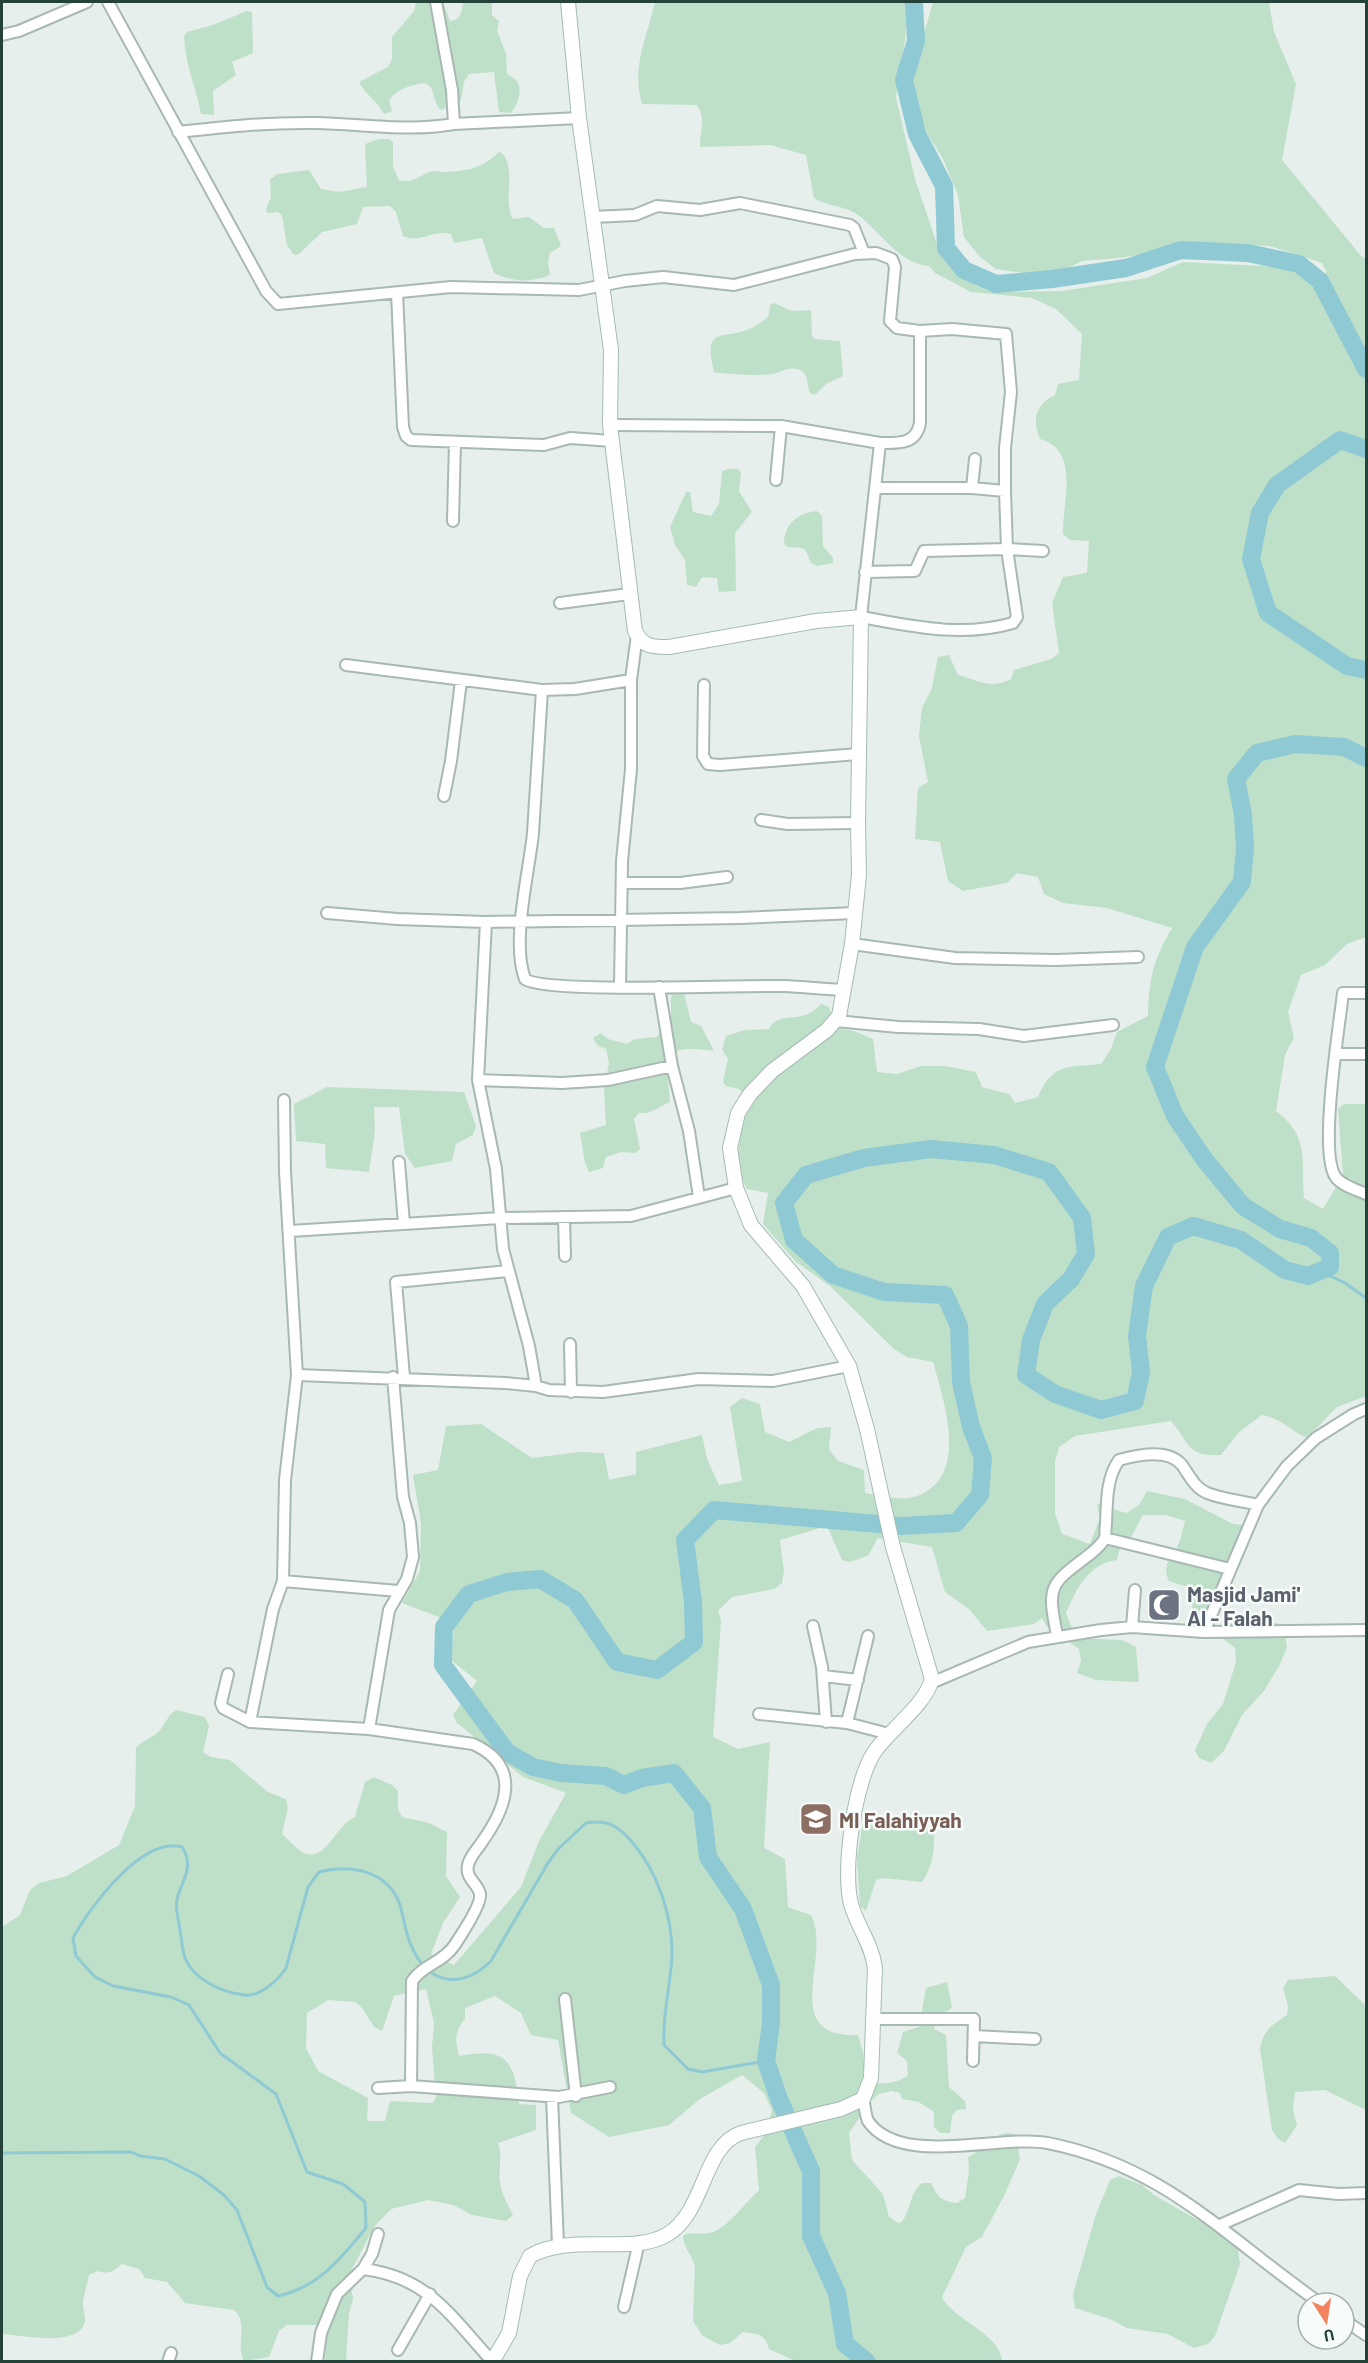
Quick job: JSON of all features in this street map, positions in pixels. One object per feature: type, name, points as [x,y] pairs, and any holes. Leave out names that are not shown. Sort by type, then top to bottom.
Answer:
[{"type":"main road","points":[[492,2361],[509,2333],[525,2261],[541,2249],[558,2245],[639,2242],[664,2236],[677,2228],[698,2198],[723,2143],[734,2135],[841,2109],[863,2098],[871,2078],[874,2019],[873,1955],[850,1902],[847,1888],[848,1861],[862,1779],[874,1753],[931,1683],[930,1669],[893,1547],[867,1429],[849,1366],[803,1286],[751,1225],[736,1188],[730,1148],[738,1113],[750,1094],[772,1071],[836,1021],[844,990],[860,875],[858,754],[861,617],[834,618],[669,647],[648,646],[641,642],[637,635],[629,594],[610,425],[611,350],[604,286],[579,118],[568,2]]},
{"type":"street","points":[[2,35],[19,31],[87,2]]},
{"type":"street","points":[[108,2],[274,302],[281,304],[451,287],[579,290],[663,277],[734,285],[876,253],[892,260],[895,267],[890,321],[897,328],[920,331],[952,329],[1006,334],[1011,392],[1005,448],[1007,549],[1017,617],[1012,623],[969,631],[936,631],[861,617],[880,443]]},
{"type":"street","points":[[436,2],[451,80],[454,124]]},
{"type":"street","points":[[178,132],[231,126],[316,123],[408,129],[454,124],[579,118]]},
{"type":"street","points":[[594,217],[634,215],[657,206],[700,210],[740,203],[850,225],[854,228],[864,254]]},
{"type":"street","points":[[397,293],[406,436],[419,442],[544,446],[570,438],[612,441]]},
{"type":"street","points":[[610,425],[780,426],[880,443],[902,443],[910,440],[919,429],[920,331]]},
{"type":"street","points":[[776,480],[780,426]]},
{"type":"street","points":[[453,521],[455,442]]},
{"type":"street","points":[[972,488],[975,459]]},
{"type":"street","points":[[875,488],[972,488],[1005,491]]},
{"type":"street","points":[[866,572],[915,571],[924,551],[1007,549],[1043,551]]},
{"type":"street","points":[[560,603],[629,594]]},
{"type":"street","points":[[620,986],[622,883],[631,769],[631,680],[637,635]]},
{"type":"street","points":[[346,665],[542,690],[575,689],[631,680]]},
{"type":"street","points":[[444,796],[451,761],[461,681]]},
{"type":"street","points":[[704,685],[703,756],[708,764],[858,754]]},
{"type":"street","points":[[542,690],[533,833],[521,922],[522,969],[529,982],[659,987],[787,986],[844,990]]},
{"type":"street","points":[[760,820],[788,824],[858,823]]},
{"type":"street","points":[[622,883],[680,883],[727,877]]},
{"type":"street","points":[[327,913],[397,920],[521,922],[855,913]]},
{"type":"street","points":[[486,922],[478,1080],[489,1122],[503,1249],[529,1346],[536,1386]]},
{"type":"street","points":[[852,944],[955,958],[1056,960],[1138,957]]},
{"type":"street","points":[[659,987],[672,1066],[689,1131],[699,1197]]},
{"type":"street","points":[[1366,993],[1343,993],[1329,1142],[1331,1167],[1338,1180],[1366,1194]]},
{"type":"street","points":[[836,1021],[898,1027],[979,1029],[1024,1036],[1113,1025]]},
{"type":"street","points":[[1336,1054],[1366,1053]]},
{"type":"street","points":[[478,1080],[573,1083],[608,1080],[672,1066]]},
{"type":"street","points":[[250,1722],[273,1609],[283,1581],[285,1480],[297,1375],[285,1172],[284,1100]]},
{"type":"street","points":[[399,1162],[404,1224]]},
{"type":"street","points":[[290,1231],[501,1218],[631,1216],[736,1188]]},
{"type":"street","points":[[564,1217],[565,1256]]},
{"type":"street","points":[[369,1729],[389,1610],[407,1579],[412,1557],[410,1523],[403,1497],[396,1282],[508,1271]]},
{"type":"street","points":[[570,1344],[571,1392]]},
{"type":"street","points":[[297,1375],[398,1377],[536,1386],[571,1392],[603,1392],[699,1379],[773,1381],[849,1366]]},
{"type":"street","points":[[1204,1632],[1258,1505],[1287,1466],[1316,1438],[1366,1409]]},
{"type":"street","points":[[1057,1635],[1050,1600],[1051,1591],[1064,1574],[1094,1551],[1105,1538],[1112,1474],[1119,1460],[1153,1454],[1167,1456],[1179,1462],[1197,1487],[1207,1493],[1258,1505]]},
{"type":"street","points":[[1105,1538],[1230,1569]]},
{"type":"street","points":[[283,1581],[398,1591]]},
{"type":"street","points":[[1132,1627],[1135,1590]]},
{"type":"street","points":[[813,1626],[823,1676],[826,1722]]},
{"type":"street","points":[[931,1683],[997,1653],[1057,1635],[1132,1627],[1204,1632],[1366,1630]]},
{"type":"street","points":[[848,1723],[868,1636]]},
{"type":"street","points":[[228,1674],[220,1703],[223,1708],[250,1722],[369,1729],[473,1744],[483,1748],[498,1762],[507,1783],[506,1794],[498,1813],[468,1863],[469,1875],[480,1893],[479,1903],[453,1948],[446,1956],[419,1971],[412,1980],[410,1990],[411,2086]]},
{"type":"street","points":[[823,1676],[858,1680]]},
{"type":"street","points":[[759,1714],[848,1723],[889,1734]]},
{"type":"street","points":[[565,1999],[576,2096]]},
{"type":"street","points":[[874,2019],[973,2019],[975,2021],[974,2061]]},
{"type":"street","points":[[974,2036],[1035,2039]]},
{"type":"street","points":[[378,2088],[411,2086],[552,2097],[576,2096],[610,2087]]},
{"type":"street","points":[[552,2097],[558,2245]]},
{"type":"street","points":[[863,2098],[868,2120],[886,2136],[897,2141],[946,2148],[1019,2141],[1061,2146],[1108,2160],[1168,2188],[1305,2291]]},
{"type":"street","points":[[1220,2225],[1299,2190],[1338,2194],[1366,2193]]},
{"type":"street","points":[[317,2361],[321,2333],[337,2294],[363,2269],[378,2234]]},
{"type":"street","points":[[624,2307],[639,2242]]},
{"type":"street","points":[[363,2269],[407,2280],[430,2294],[492,2361]]},
{"type":"street","points":[[398,2350],[430,2294]]},
{"type":"green space","points":[[416,2],[443,2],[450,21],[459,17],[463,2],[492,2],[492,15],[499,21],[497,30],[506,54],[507,73],[518,83],[520,92],[511,113],[499,112],[494,72],[469,74],[464,82],[461,100],[441,110],[428,85],[424,83],[405,88],[389,100],[392,111],[384,114],[359,82],[388,67],[392,59],[392,37],[414,11]]},
{"type":"green space","points":[[655,2],[908,2],[905,41],[896,97],[915,179],[940,253],[945,261],[977,286],[992,292],[1062,291],[1147,278],[1183,262],[1262,266],[1323,274],[1327,272],[1322,263],[1270,246],[1241,245],[1185,247],[1119,258],[1082,261],[1064,270],[1024,273],[996,269],[979,256],[964,237],[958,195],[943,159],[924,128],[915,101],[913,72],[933,2],[1269,2],[1274,32],[1296,84],[1282,160],[1362,257],[1366,258],[1366,937],[1347,944],[1325,965],[1301,975],[1288,1012],[1294,1038],[1285,1055],[1276,1111],[1287,1121],[1299,1140],[1303,1160],[1304,1198],[1323,1209],[1343,1175],[1338,1109],[1344,1104],[1366,1104],[1366,1396],[1337,1407],[1307,1438],[1275,1419],[1262,1415],[1239,1432],[1221,1455],[1201,1454],[1195,1451],[1171,1421],[1075,1436],[1059,1447],[1055,1461],[1055,1513],[1062,1534],[1090,1544],[1100,1518],[1097,1504],[1126,1513],[1139,1505],[1147,1491],[1185,1499],[1233,1524],[1243,1525],[1201,1623],[1191,1618],[1194,1589],[1169,1581],[1167,1575],[1168,1562],[1178,1545],[1185,1521],[1166,1515],[1143,1515],[1128,1543],[1120,1548],[1117,1560],[1098,1566],[1079,1586],[1066,1613],[1076,1638],[1122,1640],[1136,1647],[1139,1682],[1096,1680],[1077,1673],[1081,1661],[1079,1649],[1047,1627],[1042,1618],[1034,1624],[987,1631],[969,1609],[945,1592],[932,1547],[878,1538],[868,1556],[849,1562],[842,1560],[827,1526],[780,1540],[784,1571],[782,1583],[774,1589],[732,1597],[718,1611],[721,1620],[713,1737],[738,1749],[770,1742],[764,1848],[785,1859],[788,1907],[811,1915],[816,1932],[813,2009],[820,2023],[834,2032],[858,2035],[863,2052],[866,2082],[898,2081],[908,2075],[907,2061],[897,2053],[903,2032],[919,2027],[926,1988],[947,1982],[952,2007],[948,2011],[935,2013],[934,2029],[946,2035],[949,2087],[965,2101],[966,2109],[957,2110],[952,2116],[950,2133],[940,2133],[934,2127],[934,2112],[919,2102],[902,2099],[900,2093],[891,2091],[879,2094],[871,2101],[849,2133],[852,2160],[883,2194],[889,2217],[898,2223],[902,2222],[915,2191],[922,2183],[931,2183],[938,2195],[947,2201],[957,2203],[965,2198],[969,2171],[968,2157],[997,2136],[1009,2133],[1016,2135],[1020,2159],[1004,2196],[982,2237],[966,2247],[942,2297],[956,2313],[993,2342],[1002,2361],[793,2360],[769,2349],[766,2340],[757,2334],[743,2332],[730,2343],[720,2345],[703,2336],[693,2321],[695,2267],[684,2244],[683,2235],[710,2233],[723,2226],[759,2190],[755,2147],[765,2134],[772,2110],[764,2093],[742,2075],[700,2099],[669,2125],[609,2137],[571,2113],[558,2040],[531,2035],[521,2013],[495,1996],[465,2008],[465,2019],[457,2032],[456,2041],[459,2056],[488,2053],[505,2060],[514,2076],[519,2104],[536,2105],[536,2130],[498,2143],[501,2186],[513,2215],[506,2221],[472,2215],[453,2205],[428,2200],[391,2209],[374,2227],[349,2275],[353,2299],[349,2314],[346,2361],[325,2361],[328,2325],[287,2325],[279,2331],[269,2357],[244,2361],[241,2349],[241,2321],[234,2310],[185,2303],[167,2282],[145,2278],[139,2269],[122,2264],[111,2272],[97,2271],[89,2275],[83,2303],[85,2322],[80,2330],[72,2335],[48,2338],[2,2334],[2,1927],[20,1915],[30,1890],[39,1883],[67,1876],[119,1845],[135,1806],[136,1748],[158,1733],[173,1712],[176,1710],[205,1717],[209,1726],[203,1752],[211,1757],[230,1760],[268,1792],[286,1799],[288,1808],[282,1834],[304,1853],[312,1855],[325,1848],[355,1817],[365,1782],[374,1777],[392,1785],[398,1791],[398,1809],[402,1817],[429,1823],[447,1832],[446,1876],[460,1897],[443,1923],[431,1954],[454,1965],[521,1887],[539,1841],[566,1793],[523,1777],[457,1723],[453,1715],[477,1681],[451,1660],[454,1631],[439,1617],[402,1603],[420,1571],[421,1523],[413,1475],[438,1470],[446,1426],[481,1424],[532,1458],[580,1452],[604,1453],[609,1480],[636,1474],[636,1452],[702,1435],[707,1459],[719,1485],[742,1481],[730,1407],[742,1398],[760,1404],[765,1432],[789,1442],[817,1428],[831,1427],[829,1449],[838,1461],[864,1470],[865,1493],[911,1498],[933,1486],[943,1472],[948,1455],[949,1436],[943,1397],[933,1362],[907,1357],[894,1349],[830,1286],[796,1262],[763,1224],[768,1193],[747,1189],[742,1179],[739,1157],[741,1133],[752,1101],[739,1089],[726,1086],[723,1082],[728,1059],[722,1050],[726,1036],[745,1030],[769,1029],[779,1019],[806,1015],[821,1004],[829,1007],[837,1028],[854,1031],[873,1039],[877,1072],[897,1074],[921,1066],[945,1066],[976,1072],[982,1087],[1009,1094],[1015,1103],[1038,1097],[1043,1086],[1055,1072],[1070,1067],[1101,1064],[1111,1049],[1117,1032],[1148,1016],[1153,970],[1160,950],[1172,928],[1107,908],[1063,903],[1044,894],[1038,877],[1017,873],[1007,883],[963,891],[948,881],[940,842],[915,839],[918,788],[928,782],[919,736],[922,708],[932,688],[938,657],[949,655],[958,675],[990,684],[1011,679],[1014,670],[1051,659],[1059,653],[1052,603],[1063,577],[1087,573],[1089,541],[1070,540],[1063,534],[1066,479],[1061,454],[1053,445],[1040,439],[1036,425],[1039,408],[1055,395],[1058,384],[1079,380],[1082,334],[1056,309],[1032,298],[971,292],[935,273],[929,266],[908,260],[858,215],[814,198],[806,155],[770,145],[700,147],[702,120],[697,105],[642,104],[638,77],[639,65]],"holes":[[[426,1989],[434,2023],[432,2047],[436,2097],[433,2103],[390,2101],[385,2121],[367,2121],[368,2098],[318,2071],[306,2048],[307,2013],[328,2000],[355,2002],[363,2009],[374,2027],[382,2031],[394,1996]]]},
{"type":"green space","points":[[247,11],[252,12],[253,53],[232,62],[236,75],[213,91],[214,115],[201,114],[186,57],[184,36],[187,32],[213,25]]},
{"type":"green space","points":[[379,139],[389,139],[393,142],[393,167],[399,180],[404,181],[432,171],[467,170],[486,162],[499,152],[503,154],[509,170],[509,203],[513,219],[529,217],[544,228],[554,228],[561,246],[550,253],[548,262],[550,275],[522,280],[494,273],[482,238],[454,243],[451,234],[444,233],[415,238],[403,236],[396,212],[390,206],[363,207],[357,224],[322,232],[299,254],[294,255],[287,245],[282,215],[278,212],[267,213],[266,209],[271,197],[270,179],[278,174],[309,170],[321,189],[339,192],[367,187],[365,144]]},
{"type":"green space","points":[[774,303],[792,311],[811,310],[812,336],[815,339],[840,341],[843,376],[826,384],[816,394],[811,394],[805,374],[797,369],[765,375],[714,372],[711,345],[714,339],[747,330],[758,324],[767,317],[770,305]]},
{"type":"green space","points":[[738,469],[741,472],[739,491],[752,512],[735,533],[736,591],[719,592],[717,578],[702,577],[696,587],[687,585],[685,560],[675,545],[670,527],[686,492],[690,492],[693,512],[711,516],[719,504],[722,471]]},
{"type":"green space","points":[[817,511],[822,516],[823,546],[833,558],[833,563],[817,566],[811,563],[804,549],[787,547],[784,543],[787,530],[794,520],[804,514]]},
{"type":"green space","points":[[674,992],[684,993],[691,1022],[701,1026],[714,1051],[683,1049],[666,1056],[670,1102],[648,1113],[639,1113],[634,1119],[640,1149],[635,1153],[621,1152],[606,1157],[603,1168],[589,1172],[585,1163],[580,1133],[606,1125],[604,1089],[609,1063],[606,1049],[598,1046],[593,1038],[601,1033],[608,1039],[627,1044],[635,1039],[656,1037],[671,1022],[671,998]]},
{"type":"green space","points":[[327,1087],[464,1092],[476,1126],[473,1135],[456,1144],[452,1161],[415,1168],[405,1154],[399,1107],[374,1107],[375,1131],[369,1172],[326,1168],[325,1144],[296,1141],[294,1104]]},
{"type":"green space","points":[[1236,1622],[1284,1625],[1287,1648],[1264,1691],[1242,1715],[1224,1751],[1211,1763],[1199,1758],[1195,1750],[1207,1724],[1223,1704],[1236,1662],[1235,1648],[1222,1638],[1222,1634],[1226,1627]]},
{"type":"green space","points":[[888,1816],[904,1825],[932,1829],[933,1856],[922,1882],[884,1878],[876,1880],[866,1911],[860,1906],[857,1858],[863,1821]]},
{"type":"green space","points":[[1335,1976],[1364,2004],[1366,2011],[1366,2110],[1325,2090],[1295,2092],[1293,2110],[1297,2125],[1285,2143],[1278,2139],[1272,2130],[1260,2049],[1261,2042],[1269,2029],[1287,2015],[1288,2006],[1283,1988],[1288,1980]]},
{"type":"green space","points":[[1119,2176],[1142,2185],[1154,2195],[1215,2230],[1238,2250],[1240,2264],[1215,2336],[1208,2344],[1194,2348],[1168,2334],[1127,2328],[1110,2319],[1075,2308],[1073,2294],[1096,2214],[1110,2180]]},
{"type":"waterway","points":[[914,2],[916,41],[904,80],[917,134],[944,186],[946,248],[964,270],[996,284],[1052,279],[1126,268],[1181,250],[1248,253],[1299,264],[1320,281],[1366,369]]},
{"type":"waterway","points":[[1366,449],[1340,440],[1277,485],[1260,513],[1251,559],[1268,613],[1347,666],[1366,670]]},
{"type":"waterway","points":[[867,2362],[845,2344],[837,2293],[811,2236],[811,2171],[779,2099],[766,2061],[771,2023],[771,1985],[743,1909],[708,1857],[702,1808],[674,1773],[642,1778],[624,1785],[606,1776],[561,1773],[533,1767],[507,1752],[443,1665],[444,1627],[469,1594],[507,1582],[540,1579],[575,1600],[617,1662],[657,1670],[694,1642],[693,1602],[685,1540],[714,1510],[902,1526],[956,1523],[980,1495],[983,1458],[971,1427],[961,1382],[959,1326],[945,1295],[884,1292],[833,1275],[794,1240],[784,1203],[806,1175],[864,1158],[931,1149],[994,1155],[1049,1172],[1082,1218],[1086,1254],[1071,1279],[1045,1304],[1031,1340],[1026,1375],[1055,1394],[1101,1410],[1135,1401],[1141,1372],[1137,1336],[1144,1286],[1168,1237],[1193,1226],[1241,1240],[1285,1270],[1308,1276],[1330,1267],[1330,1253],[1311,1238],[1280,1229],[1243,1206],[1204,1159],[1175,1116],[1155,1067],[1195,947],[1242,882],[1245,848],[1243,815],[1236,779],[1257,753],[1295,744],[1344,747],[1366,758]]},
{"type":"waterway","points":[[1320,1271],[1345,1283],[1366,1298]]},
{"type":"waterway","points":[[2,2153],[131,2152],[140,2156],[165,2159],[199,2176],[224,2195],[237,2210],[267,2287],[278,2296],[292,2292],[317,2279],[338,2261],[366,2228],[365,2202],[343,2184],[307,2172],[276,2094],[220,2053],[189,2005],[171,1997],[113,1986],[95,1977],[76,1956],[73,1938],[104,1893],[134,1863],[150,1852],[167,1846],[182,1847],[186,1854],[186,1873],[176,1907],[183,1952],[189,1966],[210,1984],[236,1994],[251,1995],[269,1986],[286,1968],[308,1887],[319,1872],[343,1869],[367,1872],[387,1884],[400,1905],[409,1940],[418,1958],[436,1975],[446,1979],[457,1979],[480,1970],[491,1961],[559,1848],[586,1823],[601,1822],[613,1825],[633,1843],[642,1855],[656,1881],[666,1910],[672,1954],[664,2022],[664,2045],[688,2069],[702,2072],[766,2061]]},
{"type":"place","name":"Masjid Jami' Al - Falah","points":[[1164,1605]]},
{"type":"place","name":"MI Falahiyyah","points":[[816,1819]]}]
